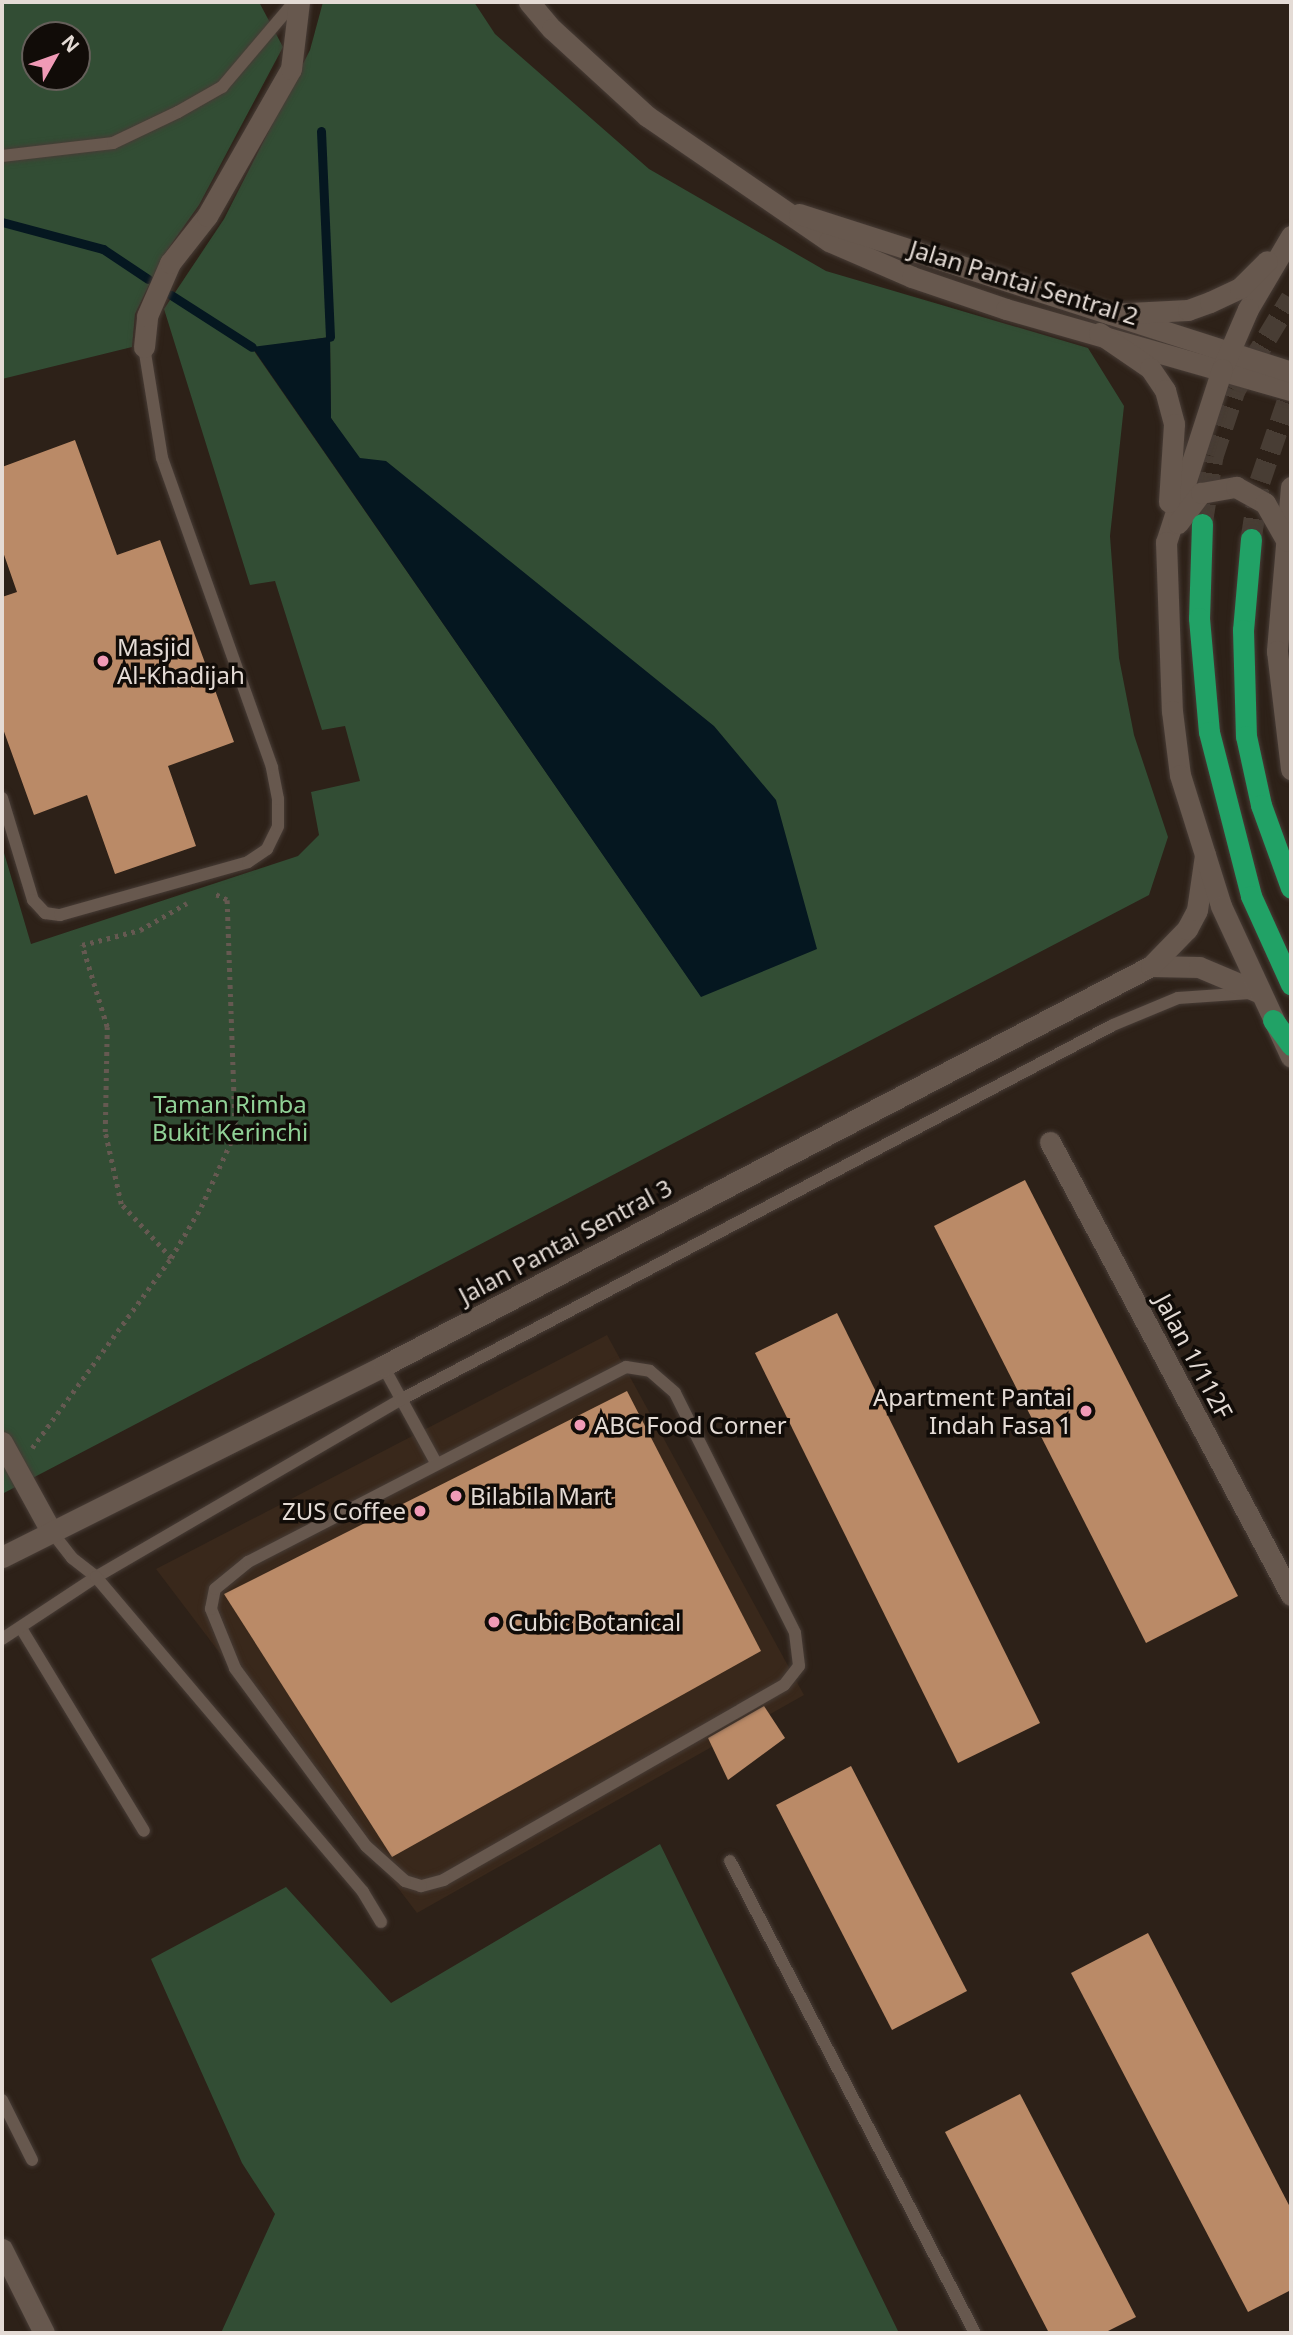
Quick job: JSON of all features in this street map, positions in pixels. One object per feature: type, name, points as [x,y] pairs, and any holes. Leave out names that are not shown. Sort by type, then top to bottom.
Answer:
[{"type":"highway","points":[[1202,524],[1199,618],[1209,732],[1251,896],[1291,984]]},
{"type":"highway","points":[[1251,539],[1243,630],[1246,736],[1261,805],[1291,888]]},
{"type":"highway","points":[[1273,1020],[1291,1045]]},
{"type":"street","points":[[144,348],[147,316],[170,263],[207,216],[291,69],[299,2]]},
{"type":"street","name":"Jalan Pantai Sentral 2","points":[[529,2],[552,29],[647,116],[829,241],[912,277],[1098,333],[1226,361]]},
{"type":"street","name":"Jalan Pantai Sentral 2","points":[[780,209],[1110,314],[1226,361]]},
{"type":"street","points":[[1110,314],[1188,310],[1210,302],[1240,288],[1290,243]]},
{"type":"street","points":[[1166,542],[1226,361],[1290,243]]},
{"type":"street","points":[[1098,333],[1150,368],[1165,390],[1174,424],[1166,542],[1171,711],[1180,775],[1221,906],[1291,1057]]},
{"type":"street","points":[[1226,361],[1291,372]]},
{"type":"street","points":[[1226,361],[1291,390]]},
{"type":"street","points":[[1166,542],[1193,500],[1213,488],[1236,487],[1265,503],[1288,533]]},
{"type":"street","points":[[1291,487],[1277,652],[1291,769]]},
{"type":"street","name":"Jalan Pantai Sentral 3","points":[[2,1557],[383,1366],[1151,966],[1187,929],[1197,910],[1205,855]]},
{"type":"street","name":"Jalan Pantai Sentral 3","points":[[1151,966],[1176,963],[1199,967],[1261,993]]},
{"type":"street","name":"Jalan 1/112F","points":[[1050,1142],[1291,1595]]},
{"type":"street","points":[[2,1442],[15,1472],[51,1531]]},
{"type":"street","points":[[2,2249],[44,2333]]},
{"type":"lane","points":[[2,156],[113,144],[178,112],[222,87],[294,2]]},
{"type":"lane","points":[[2,798],[33,900],[45,913],[60,915],[248,862],[267,849],[278,826],[272,767],[162,458],[144,348]]},
{"type":"lane","points":[[2,1639],[96,1577],[400,1400],[1113,1024],[1178,998],[1261,993]]},
{"type":"lane","points":[[383,1366],[436,1463]]},
{"type":"lane","points":[[626,1367],[650,1371],[675,1393],[795,1633],[799,1666],[784,1685],[444,1880],[421,1886],[405,1881],[366,1846],[235,1668],[211,1609],[215,1589],[248,1562],[436,1463],[626,1367]]},
{"type":"lane","points":[[51,1531],[72,1558],[96,1577],[363,1892],[381,1922]]},
{"type":"lane","points":[[21,1628],[144,1831]]},
{"type":"lane","points":[[730,1861],[975,2333]]},
{"type":"lane","points":[[2,2100],[32,2160]]},
{"type":"path","points":[[15,1472],[171,1258],[201,1207],[235,1133],[227,901],[212,893],[167,912],[140,930],[82,945],[107,1027],[105,1132],[121,1204],[171,1258]]},
{"type":"shaded area","name":"Cubic Botanical","points":[[607,1335],[804,1695],[417,1913],[156,1569]]},
{"type":"green space","points":[[2,2],[259,2],[283,47],[199,205],[163,256],[135,314],[132,347],[2,379]]},
{"type":"green space","name":"Taman Rimba Bukit Kerinchi","points":[[323,2],[474,2],[495,34],[649,169],[826,271],[1088,348],[1124,406],[1110,536],[1119,658],[1134,735],[1168,837],[1149,895],[2,1494],[2,846],[31,944],[298,856],[319,835],[311,792],[360,781],[345,726],[322,730],[275,581],[250,585],[164,309],[224,219],[310,50]],"holes":[[[330,337],[331,418],[701,996],[252,348]]]},
{"type":"green space","points":[[660,1844],[898,2331],[221,2333],[275,2214],[242,2163],[151,1959],[286,1887],[391,2003]]},
{"type":"water","points":[[330,337],[331,418],[360,458],[386,461],[714,726],[776,800],[817,949],[701,997],[252,347]]},
{"type":"building","name":"Masjid Al-Khadijah","points":[[75,440],[117,555],[160,540],[234,742],[168,766],[196,846],[115,874],[87,795],[34,815],[2,726],[2,597],[17,592],[2,549],[2,467]]},
{"type":"building","name":"Apartment Pantai Indah Fasa 1","points":[[1025,1180],[1238,1596],[1146,1643],[934,1226]]},
{"type":"building","name":"Apartment Pantai Indah Fasa 1","points":[[837,1313],[1040,1723],[958,1763],[755,1353]]},
{"type":"building","name":"Cubic Botanical","points":[[627,1391],[761,1651],[392,1857],[224,1594]]},
{"type":"building","points":[[764,1706],[785,1738],[728,1780],[708,1738]]},
{"type":"building","points":[[851,1766],[967,1991],[892,2030],[776,1805]]},
{"type":"building","points":[[1148,1933],[1291,2209],[1291,2290],[1248,2312],[1071,1973]]},
{"type":"building","points":[[1020,2094],[1136,2317],[1104,2333],[1049,2333],[945,2132]]},
{"type":"waterway","points":[[321,131],[330,337]]},
{"type":"waterway","points":[[2,222],[103,249],[148,279]]},
{"type":"waterway","points":[[171,295],[252,347]]},
{"type":"tunnel","points":[[1202,524],[1213,456],[1235,390],[1291,298]]},
{"type":"tunnel","points":[[1251,539],[1260,481],[1291,390]]},
{"type":"place","name":"Masjid Al-Khadijah","points":[[103,661]]},
{"type":"place","name":"Apartment Pantai Indah Fasa 1","points":[[1086,1411]]},
{"type":"place","name":"ABC Food Corner","points":[[580,1425]]},
{"type":"place","name":"Bilabila Mart","points":[[456,1496]]},
{"type":"place","name":"ZUS Coffee","points":[[420,1511]]},
{"type":"place","name":"Cubic Botanical","points":[[494,1622]]}]
